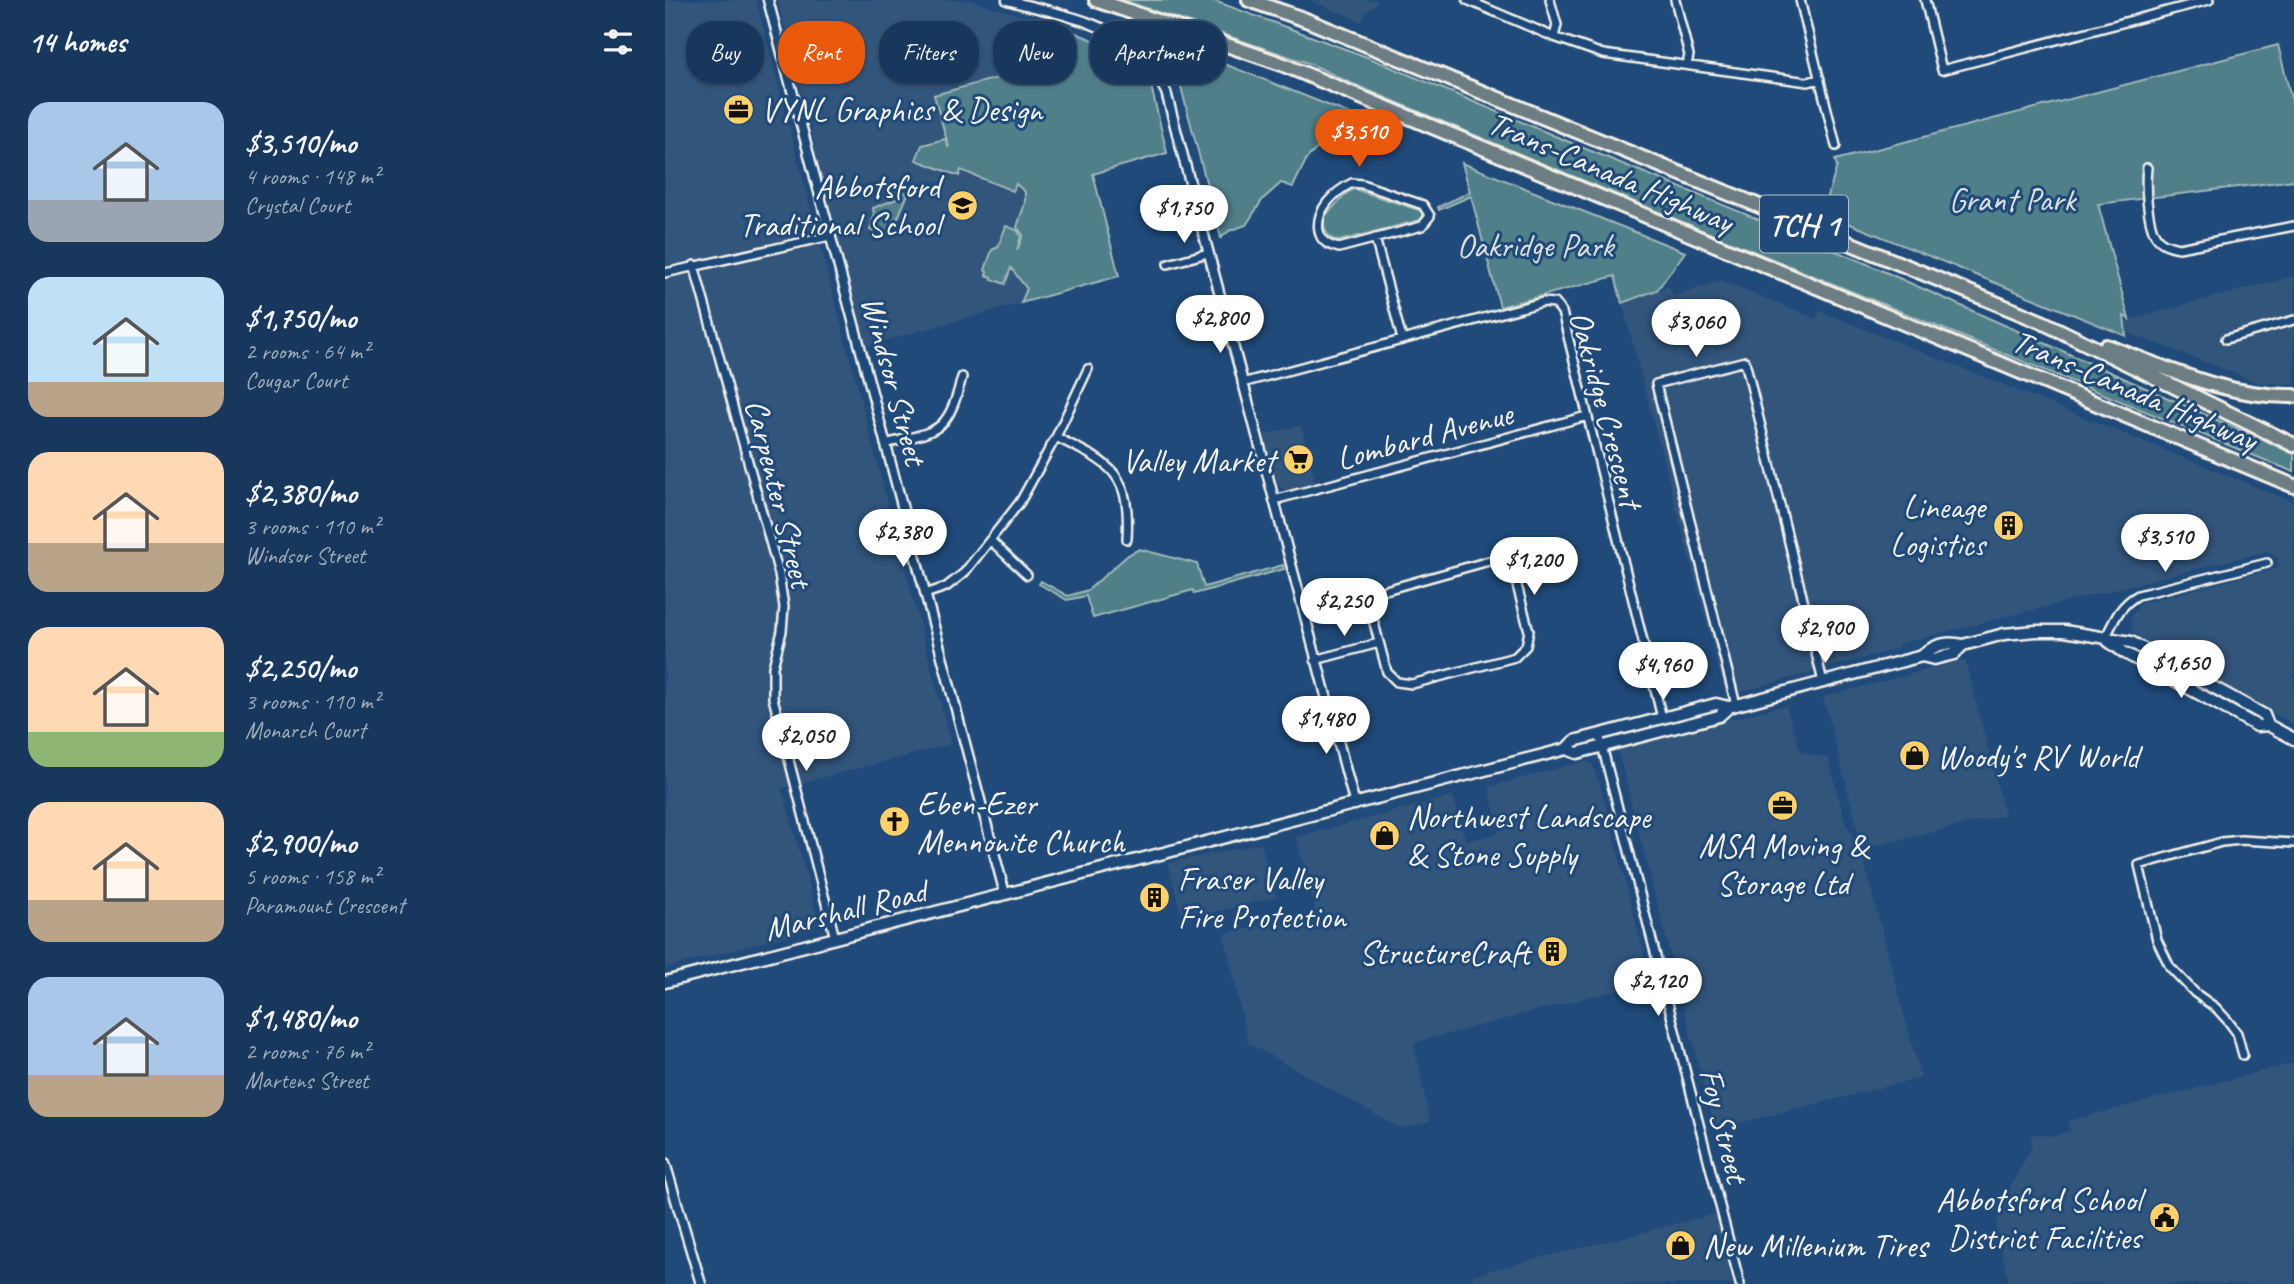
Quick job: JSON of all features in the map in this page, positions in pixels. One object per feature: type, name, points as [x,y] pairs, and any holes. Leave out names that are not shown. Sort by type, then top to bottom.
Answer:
[{"type":"highway","name":"Trans-Canada Highway","points":[[1096,0],[1279,63],[2294,486]]},
{"type":"highway","name":"Trans-Canada Highway","points":[[1249,0],[1306,20],[2042,322],[2294,445]]},
{"type":"highway","points":[[2042,322],[2211,384],[2272,396],[2294,396]]},
{"type":"main road","name":"Marshall Road","points":[[665,982],[1566,749],[1574,741],[1599,734],[1716,704],[1732,706],[1922,656],[1931,647],[1951,642],[1963,645],[2004,634],[2036,631],[2064,631],[2131,642],[2264,715],[2268,725]]},
{"type":"main road","name":"Marshall Road","points":[[2105,639],[2125,653],[2257,726],[2268,725],[2294,739]]},
{"type":"main road","points":[[2147,664],[2181,676],[2206,690],[2210,685]]},
{"type":"main road","name":"Marshall Road","points":[[1566,749],[1577,753],[1719,716],[1732,706]]},
{"type":"street","name":"Windsor Street","points":[[768,0],[1005,894]]},
{"type":"street","points":[[1007,0],[1090,24],[1134,48],[1152,68],[1166,92],[1355,805]]},
{"type":"street","points":[[1467,0],[1554,37],[1603,54],[1808,82],[1819,79]]},
{"type":"street","points":[[1550,0],[1556,25],[1554,37]]},
{"type":"street","points":[[1675,0],[1689,55],[1687,65]]},
{"type":"street","points":[[1800,0],[1836,146]]},
{"type":"street","points":[[1925,0],[1942,70],[2209,0]]},
{"type":"street","points":[[2147,168],[2145,185],[2155,237],[2167,246],[2179,248],[2294,226]]},
{"type":"street","points":[[1352,183],[1362,184],[1428,209],[1430,216],[1422,226],[1375,238],[1339,248],[1330,246],[1320,236],[1317,220],[1319,213],[1344,187],[1352,183]]},
{"type":"street","points":[[665,273],[830,236]]},
{"type":"street","points":[[1375,238],[1402,340]]},
{"type":"street","points":[[1168,264],[1208,253]]},
{"type":"street","name":"Carpenter Street","points":[[694,265],[779,574],[784,607],[782,631],[773,667],[773,698],[835,939]]},
{"type":"street","name":"Oakridge Crescent","points":[[1242,383],[1543,302],[1555,303],[1562,312],[1662,718]]},
{"type":"street","points":[[2226,339],[2294,320]]},
{"type":"street","points":[[1732,706],[1655,384],[1745,361],[1823,682]]},
{"type":"street","points":[[925,594],[946,587],[955,580],[1028,490],[1087,369]]},
{"type":"street","points":[[885,444],[941,426],[954,407],[962,377]]},
{"type":"street","name":"Lombard Avenue","points":[[1274,500],[1587,416]]},
{"type":"street","points":[[1056,437],[1095,456],[1109,467],[1121,483],[1129,512],[1127,538]]},
{"type":"street","points":[[990,540],[1027,575]]},
{"type":"street","points":[[1489,561],[1504,563],[1514,574],[1529,631],[1526,646],[1515,657],[1412,684],[1397,682],[1387,671],[1379,643],[1370,608],[1373,598],[1382,591],[1489,561]]},
{"type":"street","points":[[2105,639],[2126,601],[2139,595],[2267,563]]},
{"type":"street","points":[[1315,660],[1379,643]]},
{"type":"street","name":"Foy Street","points":[[1599,734],[1740,1284]]},
{"type":"street","points":[[2243,1055],[2237,1033],[2228,1021],[2170,967],[2157,940],[2139,865],[2222,842],[2241,840],[2294,843]]},
{"type":"street","points":[[665,1163],[701,1284]]},
{"type":"shaded area","points":[[665,0],[756,0],[762,21],[686,21],[686,84],[764,84],[764,31],[951,744],[782,788],[817,914],[813,929],[665,968]]},
{"type":"shaded area","name":"Abbotsford Traditional School","points":[[777,0],[968,0],[1043,21],[993,21],[993,84],[1076,84],[1076,33],[1090,39],[1090,84],[1149,84],[1167,153],[1093,174],[1119,276],[862,347],[832,236],[811,127],[799,84],[865,84],[865,21],[783,21]]},
{"type":"shaded area","points":[[1309,0],[1376,0],[1377,3],[1366,12],[1362,22]]},
{"type":"shaded area","points":[[2294,276],[2294,384],[2260,383],[2126,332],[2125,321]]},
{"type":"shaded area","points":[[1721,280],[1816,319],[1820,311],[2294,502],[2294,724],[2222,687],[2133,633],[2131,626],[2131,617],[2141,603],[2279,568],[2277,558],[2268,551],[1898,644],[1899,648],[1726,696],[1622,303],[1669,286],[1673,296]]},
{"type":"shaded area","points":[[1301,425],[1316,483],[1288,491],[1277,485],[1264,435]]},
{"type":"shaded area","name":"Woody's RV World","points":[[1965,660],[2005,815],[1863,849],[1823,697]]},
{"type":"shaded area","points":[[1786,705],[1801,752],[1828,758],[1846,824],[1861,851],[1921,1078],[1715,1129],[1617,748]]},
{"type":"shaded area","name":"StructureCraft","points":[[1585,761],[1593,765],[1606,805],[1651,981],[1414,1043],[1430,1121],[1401,1129],[1248,1043],[1224,934],[1316,913],[1296,837],[1453,796],[1466,841],[1499,833],[1489,787]]},
{"type":"shaded area","points":[[1261,843],[1276,897],[1183,920],[1168,863]]},
{"type":"shaded area","points":[[2294,1063],[2294,1284],[2009,1284],[1996,1229],[2001,1202],[2031,1149],[2031,1134],[2053,1136],[2070,1131],[2068,1121]]},
{"type":"shaded area","points":[[1715,1214],[1732,1284],[1474,1284],[1472,1275]]},
{"type":"green space","points":[[1122,0],[1212,0],[1367,57],[1865,263],[2294,454],[2294,472],[1699,229],[1311,64],[1226,35],[1226,21],[1184,21]]},
{"type":"green space","points":[[1076,33],[1090,39],[1090,84],[1151,86],[1167,153],[1093,174],[1119,276],[1021,303],[1027,289],[1011,268],[1005,284],[986,275],[985,270],[992,250],[998,247],[1006,226],[1017,230],[1021,236],[1017,251],[1023,235],[1017,227],[1025,203],[1025,192],[1016,184],[1013,191],[961,170],[959,176],[916,160],[922,145],[945,139],[949,148],[934,95],[993,79],[993,84],[1076,84]]},
{"type":"green space","name":"Grant Park","points":[[2278,45],[2294,110],[2294,180],[2098,204],[2129,319],[2124,316],[2126,336],[1823,213],[1837,166],[1835,160]]},
{"type":"green space","points":[[1226,65],[1353,115],[1307,158],[1293,187],[1281,183],[1263,199],[1246,225],[1229,231],[1221,238],[1180,84],[1226,84]]},
{"type":"green space","name":"Oakridge Park","points":[[1462,163],[1685,252],[1657,290],[1622,303],[1615,276],[1500,307],[1471,196],[1439,210],[1438,207],[1470,192]]},
{"type":"green space","points":[[1354,189],[1419,210],[1424,215],[1420,220],[1335,240],[1327,233],[1324,217]]},
{"type":"green space","points":[[895,191],[908,194],[894,227],[881,234],[870,230],[873,208],[897,199]]},
{"type":"green space","points":[[1139,549],[1197,564],[1204,587],[1283,565],[1284,569],[1194,594],[1193,590],[1093,618],[1086,596],[1067,600],[1039,584],[1041,581],[1068,596],[1088,590],[1128,555]]},
{"type":"place","name":"VYNL Graphics & Design","points":[[738,109]]},
{"type":"place","name":"Abbotsford Traditional School","points":[[963,205]]},
{"type":"place","name":"Valley Market","points":[[1298,460]]},
{"type":"place","name":"Lineage Logistics","points":[[2008,525]]},
{"type":"place","name":"Woody's RV World","points":[[1914,756]]},
{"type":"place","name":"MSA Moving & Storage Ltd","points":[[1783,805]]},
{"type":"place","name":"Eben-Ezer Mennonite Church","points":[[894,822]]},
{"type":"place","name":"Northwest Landscape & Stone Supply","points":[[1384,835]]},
{"type":"place","name":"Fraser Valley Fire Protection","points":[[1155,897]]},
{"type":"place","name":"StructureCraft","points":[[1553,952]]},
{"type":"place","name":"Abbotsford School District Facilities","points":[[2164,1218]]},
{"type":"place","name":"New Millenium Tires","points":[[1680,1245]]}]
